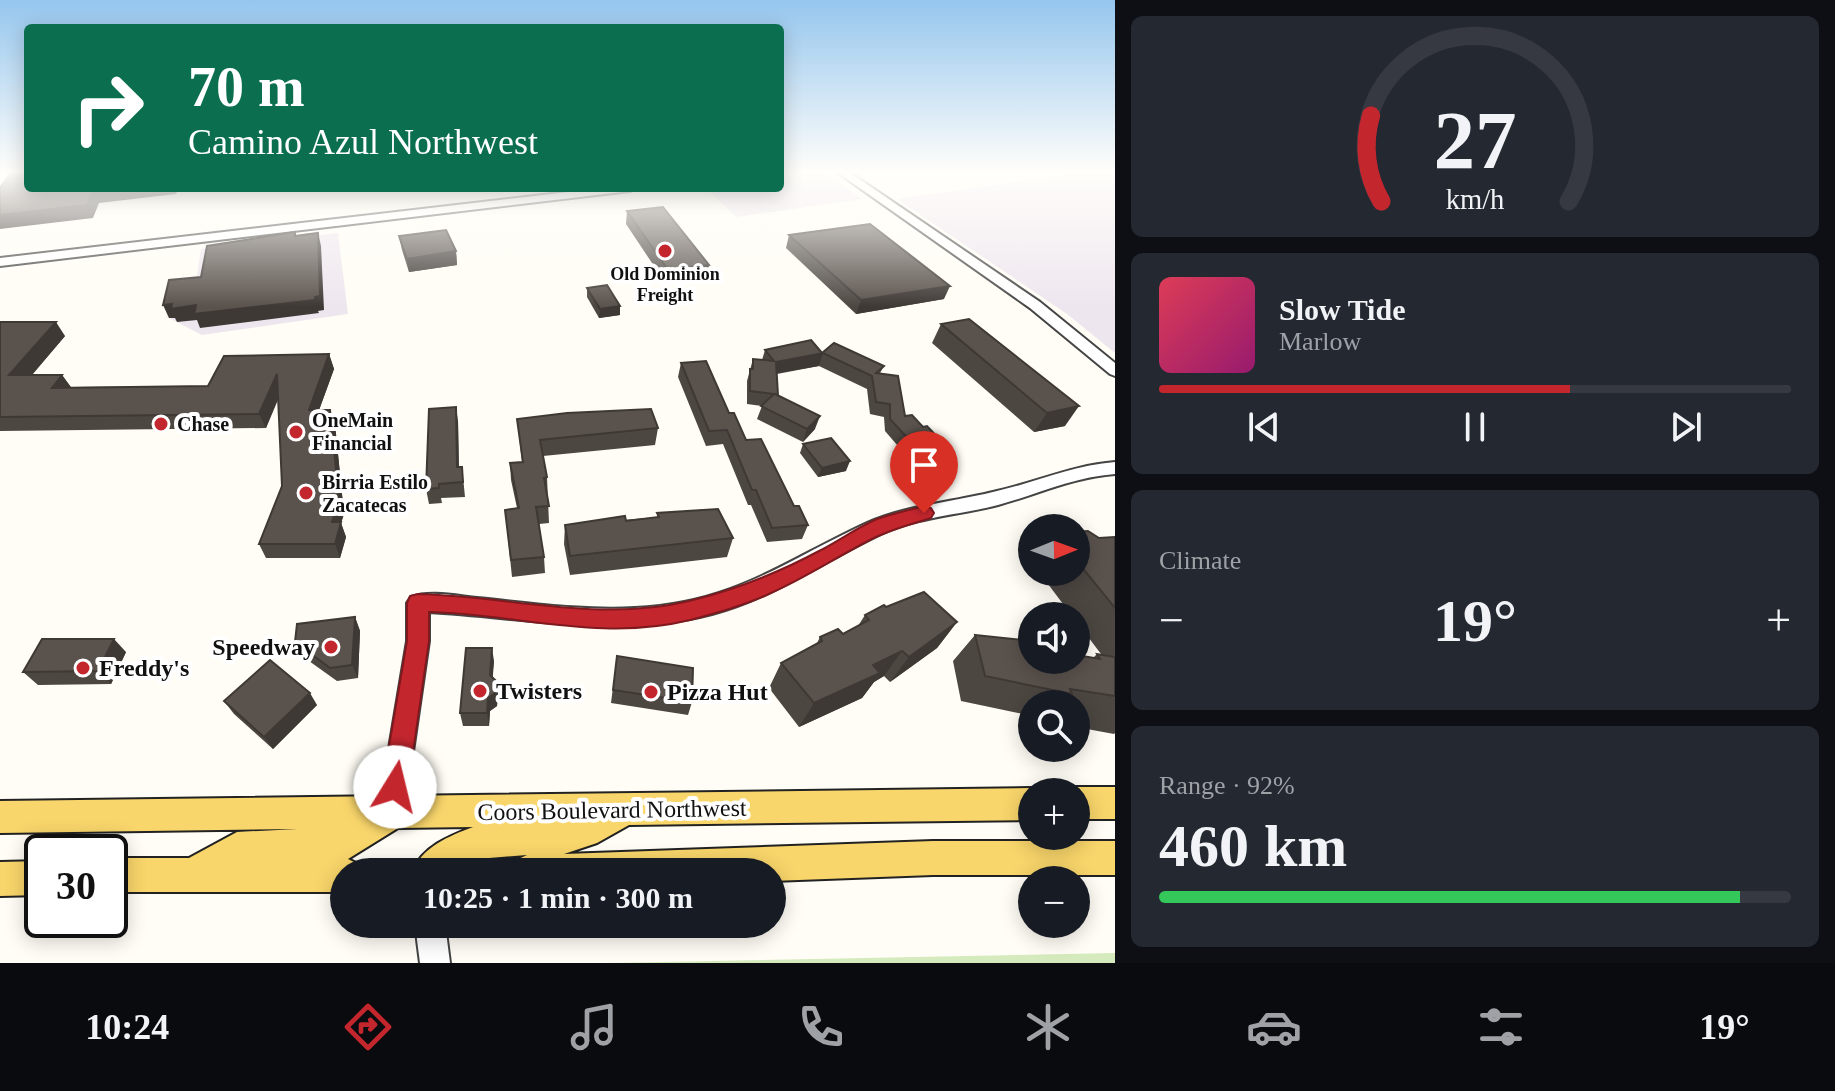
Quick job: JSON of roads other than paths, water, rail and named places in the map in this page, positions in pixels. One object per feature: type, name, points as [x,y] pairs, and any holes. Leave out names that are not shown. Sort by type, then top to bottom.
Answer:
[{"type":"main road","points":[[1090,803],[1115,803]]},
{"type":"main road","name":"Coors Boulevard Northwest","points":[[0,817],[1018,804]]},
{"type":"main road","points":[[443,858],[485,840],[569,837],[630,810]]},
{"type":"main road","points":[[197,873],[237,849],[345,844],[391,814]]},
{"type":"main road","points":[[786,863],[933,858],[1115,858]]},
{"type":"main road","points":[[128,875],[330,875]]},
{"type":"main road","points":[[0,879],[24,878]]},
{"type":"street","points":[[0,262],[384,217]]},
{"type":"street","points":[[907,217],[1035,305],[1115,371]]},
{"type":"street","points":[[391,814],[418,641],[418,603],[468,604],[536,615],[614,620],[687,611],[744,596],[778,581],[859,536],[900,519],[1016,493],[1054,478],[1093,469],[1115,468]]},
{"type":"street","points":[[432,938],[435,963]]},
{"type":"place","name":"Old Dominion Freight","points":[[665,251]]},
{"type":"place","name":"Chase","points":[[161,424]]},
{"type":"place","name":"OneMain Financial","points":[[296,432]]},
{"type":"place","name":"Birria Estilo Zacatecas","points":[[306,493]]},
{"type":"place","name":"Speedway","points":[[331,647]]},
{"type":"place","name":"Freddy's","points":[[83,668]]},
{"type":"place","name":"Twisters","points":[[480,691]]},
{"type":"place","name":"Pizza Hut","points":[[651,692]]}]
